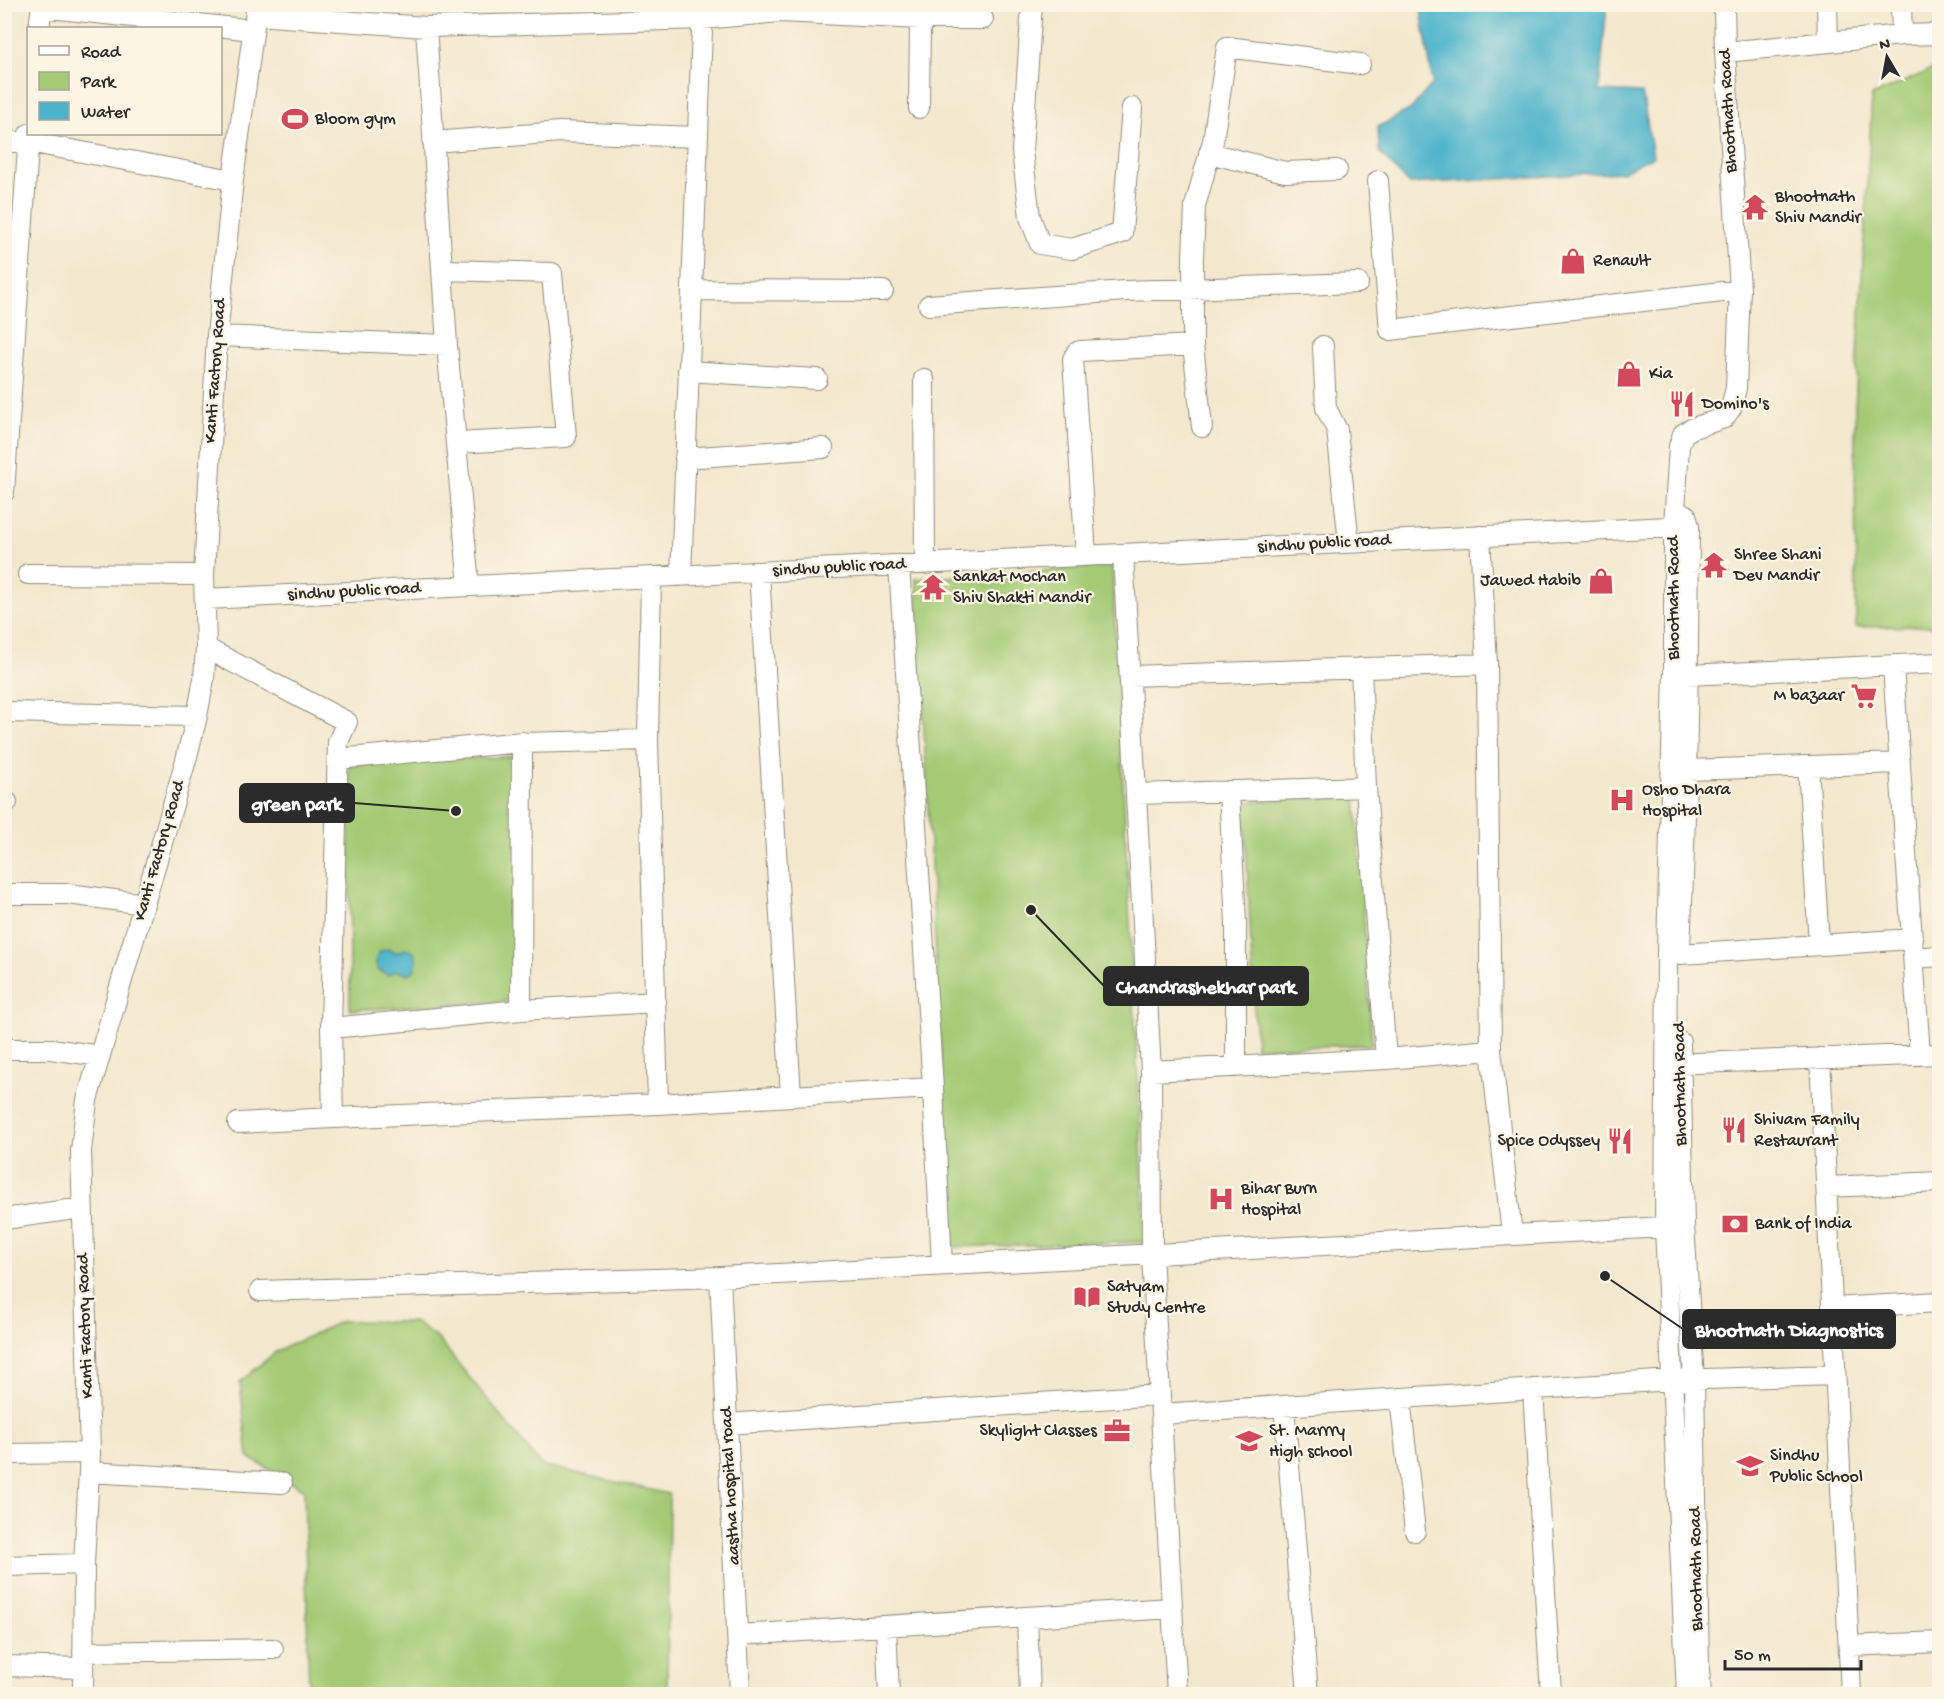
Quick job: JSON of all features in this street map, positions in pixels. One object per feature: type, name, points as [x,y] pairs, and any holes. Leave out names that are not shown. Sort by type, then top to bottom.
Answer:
[{"type":"street","points":[[1032,4],[1022,151],[1030,216],[1040,244],[1072,249],[1122,233],[1132,108]]},
{"type":"street","name":"Bhootnath Road","points":[[1687,1695],[1672,1380],[1675,1226],[1673,1064],[1681,672],[1682,526],[1679,446],[1683,434],[1692,428],[1724,418],[1731,408],[1736,388],[1740,290],[1724,4]]},
{"type":"street","points":[[1827,4],[1828,42]]},
{"type":"street","points":[[1901,4],[1902,35]]},
{"type":"street","points":[[39,27],[42,6],[426,27],[703,12],[781,12],[920,19],[983,19]]},
{"type":"street","points":[[681,576],[703,12]]},
{"type":"street","name":"Kanti Factory Road","points":[[83,1695],[84,1564],[89,1462],[81,1151],[87,1100],[145,904],[197,716],[204,679],[206,648],[204,575],[217,336],[233,180],[255,17]]},
{"type":"street","points":[[919,108],[920,19]]},
{"type":"street","points":[[426,27],[438,234],[443,270],[447,345],[469,586]]},
{"type":"street","points":[[1725,52],[1902,35],[1940,34]]},
{"type":"street","points":[[1202,427],[1192,345],[1194,289],[1192,258],[1195,206],[1209,153],[1227,47],[1360,64]]},
{"type":"street","points":[[433,142],[560,132],[698,137]]},
{"type":"street","points":[[4,492],[28,138]]},
{"type":"street","points":[[4,142],[28,138],[233,180]]},
{"type":"street","points":[[1209,153],[1285,172],[1337,170]]},
{"type":"street","points":[[1378,181],[1390,330],[1740,290]]},
{"type":"street","points":[[443,270],[552,273],[566,437],[456,443]]},
{"type":"street","points":[[929,305],[1125,291],[1358,283]]},
{"type":"street","points":[[692,290],[883,291]]},
{"type":"street","points":[[217,336],[447,345]]},
{"type":"street","points":[[1086,556],[1073,359],[1075,355],[1080,351],[1192,345]]},
{"type":"street","points":[[1323,346],[1326,408],[1337,430],[1349,543]]},
{"type":"street","points":[[688,371],[818,379]]},
{"type":"street","points":[[924,379],[924,564]]},
{"type":"street","points":[[685,458],[823,448]]},
{"type":"street","name":"sindhu public road","points":[[205,599],[1682,526]]},
{"type":"street","points":[[1479,536],[1486,664],[1491,1050],[1512,1234]]},
{"type":"street","points":[[1123,554],[1151,1071],[1152,1255],[1177,1695]]},
{"type":"street","points":[[899,565],[933,1088],[942,1264]]},
{"type":"street","points":[[759,572],[791,1096]]},
{"type":"street","points":[[28,574],[204,575]]},
{"type":"street","points":[[651,577],[648,740],[658,1104]]},
{"type":"street","points":[[206,648],[347,722],[338,742],[331,1029],[333,1118]]},
{"type":"street","points":[[1681,672],[1940,663]]},
{"type":"street","points":[[1130,676],[1486,664]]},
{"type":"street","points":[[1893,666],[1920,1055]]},
{"type":"street","points":[[1361,668],[1366,787],[1386,1059]]},
{"type":"street","name":"Bhootnath Road","points":[[1673,1064],[1687,770],[1681,672]]},
{"type":"street","points":[[4,712],[197,716]]},
{"type":"street","points":[[339,759],[522,743],[648,740]]},
{"type":"street","points":[[521,1010],[522,743]]},
{"type":"street","points":[[1687,770],[1900,763]]},
{"type":"street","points":[[1808,766],[1819,945]]},
{"type":"street","points":[[1136,794],[1366,787]]},
{"type":"street","points":[[1229,791],[1236,923],[1236,1067]]},
{"type":"street","points":[[4,894],[68,894],[145,904]]},
{"type":"street","points":[[1680,954],[1819,945],[1913,948],[1940,956]]},
{"type":"street","points":[[331,1029],[521,1010],[656,1002]]},
{"type":"street","points":[[4,1049],[51,1049],[100,1056]]},
{"type":"street","points":[[1151,1071],[1386,1059],[1491,1050]]},
{"type":"street","points":[[1673,1064],[1940,1054]]},
{"type":"street","points":[[1820,1058],[1851,1695]]},
{"type":"street","points":[[238,1123],[658,1104],[933,1088]]},
{"type":"street","points":[[1827,1187],[1940,1182]]},
{"type":"street","points":[[4,1219],[82,1208]]},
{"type":"street","points":[[260,1291],[720,1277],[1675,1226]]},
{"type":"street","name":"Bhootnath Road","points":[[1675,1226],[1694,1380],[1698,1660],[1701,1695]]},
{"type":"street","name":"aastha hospital road","points":[[720,1277],[740,1695]]},
{"type":"street","points":[[1832,1308],[1940,1302]]},
{"type":"street","points":[[727,1424],[1160,1405],[1284,1406],[1672,1380],[1835,1375]]},
{"type":"street","points":[[1533,1389],[1551,1695]]},
{"type":"street","points":[[1400,1398],[1415,1531]]},
{"type":"street","points":[[1284,1406],[1308,1695]]},
{"type":"street","points":[[4,1454],[282,1483]]},
{"type":"street","points":[[4,1566],[84,1564]]},
{"type":"street","points":[[738,1635],[1172,1608]]},
{"type":"street","points":[[1027,1617],[1030,1695]]},
{"type":"street","points":[[886,1626],[889,1695]]},
{"type":"street","points":[[1849,1646],[1940,1642]]},
{"type":"street","points":[[4,1666],[273,1649]]},
{"type":"green space","points":[[1935,68],[1940,69],[1939,626],[1856,627],[1855,407],[1872,96]]},
{"type":"green space","points":[[1112,566],[1146,1242],[951,1247],[916,579]]},
{"type":"green space","points":[[519,756],[520,1001],[350,1010],[349,765]]},
{"type":"green space","points":[[1356,796],[1372,1045],[1256,1048],[1244,802]]},
{"type":"green space","points":[[342,1321],[414,1322],[438,1339],[541,1465],[669,1494],[667,1694],[309,1694],[304,1490],[248,1457],[240,1382],[277,1351]]},
{"type":"water","points":[[1420,5],[1607,5],[1599,91],[1642,93],[1653,156],[1622,172],[1409,184],[1379,152],[1378,127],[1411,109],[1433,83]]},
{"type":"water","points":[[389,949],[395,953],[405,949],[414,952],[417,961],[414,971],[409,974],[396,971],[388,975],[378,970],[376,962],[378,953]]},
{"type":"place","name":"Bloom gym","points":[[295,119]]},
{"type":"place","name":"Bhootnath Shiv Mandir","points":[[1755,207]]},
{"type":"place","name":"Renault","points":[[1573,261]]},
{"type":"place","name":"Kia","points":[[1629,374]]},
{"type":"place","name":"Domino's","points":[[1682,404]]},
{"type":"place","name":"Shree Shani Dev Mandir","points":[[1714,565]]},
{"type":"place","name":"Jawed Habib","points":[[1601,581]]},
{"type":"place","name":"Sankat Mochan Shiv Shakti Mandir","points":[[933,587]]},
{"type":"place","name":"M bazaar","points":[[1864,696]]},
{"type":"place","name":"Osho Dhara Hospital","points":[[1622,800]]},
{"type":"place","name":"green park","points":[[456,811]]},
{"type":"place","name":"Chandrashekhar park","points":[[1031,910]]},
{"type":"place","name":"Shivam Family Restaurant","points":[[1734,1130]]},
{"type":"place","name":"Spice Odyssey","points":[[1620,1141]]},
{"type":"place","name":"Bihar Burn Hospital","points":[[1221,1199]]},
{"type":"place","name":"Bank of India","points":[[1735,1224]]},
{"type":"place","name":"Bhootnath Diagnostics","points":[[1605,1276]]},
{"type":"place","name":"Satyam Study Centre","points":[[1087,1297]]},
{"type":"place","name":"Skylight Classes","points":[[1117,1431]]},
{"type":"place","name":"St. Marrry High school","points":[[1249,1441]]},
{"type":"place","name":"Sindhu Public School","points":[[1750,1466]]}]
